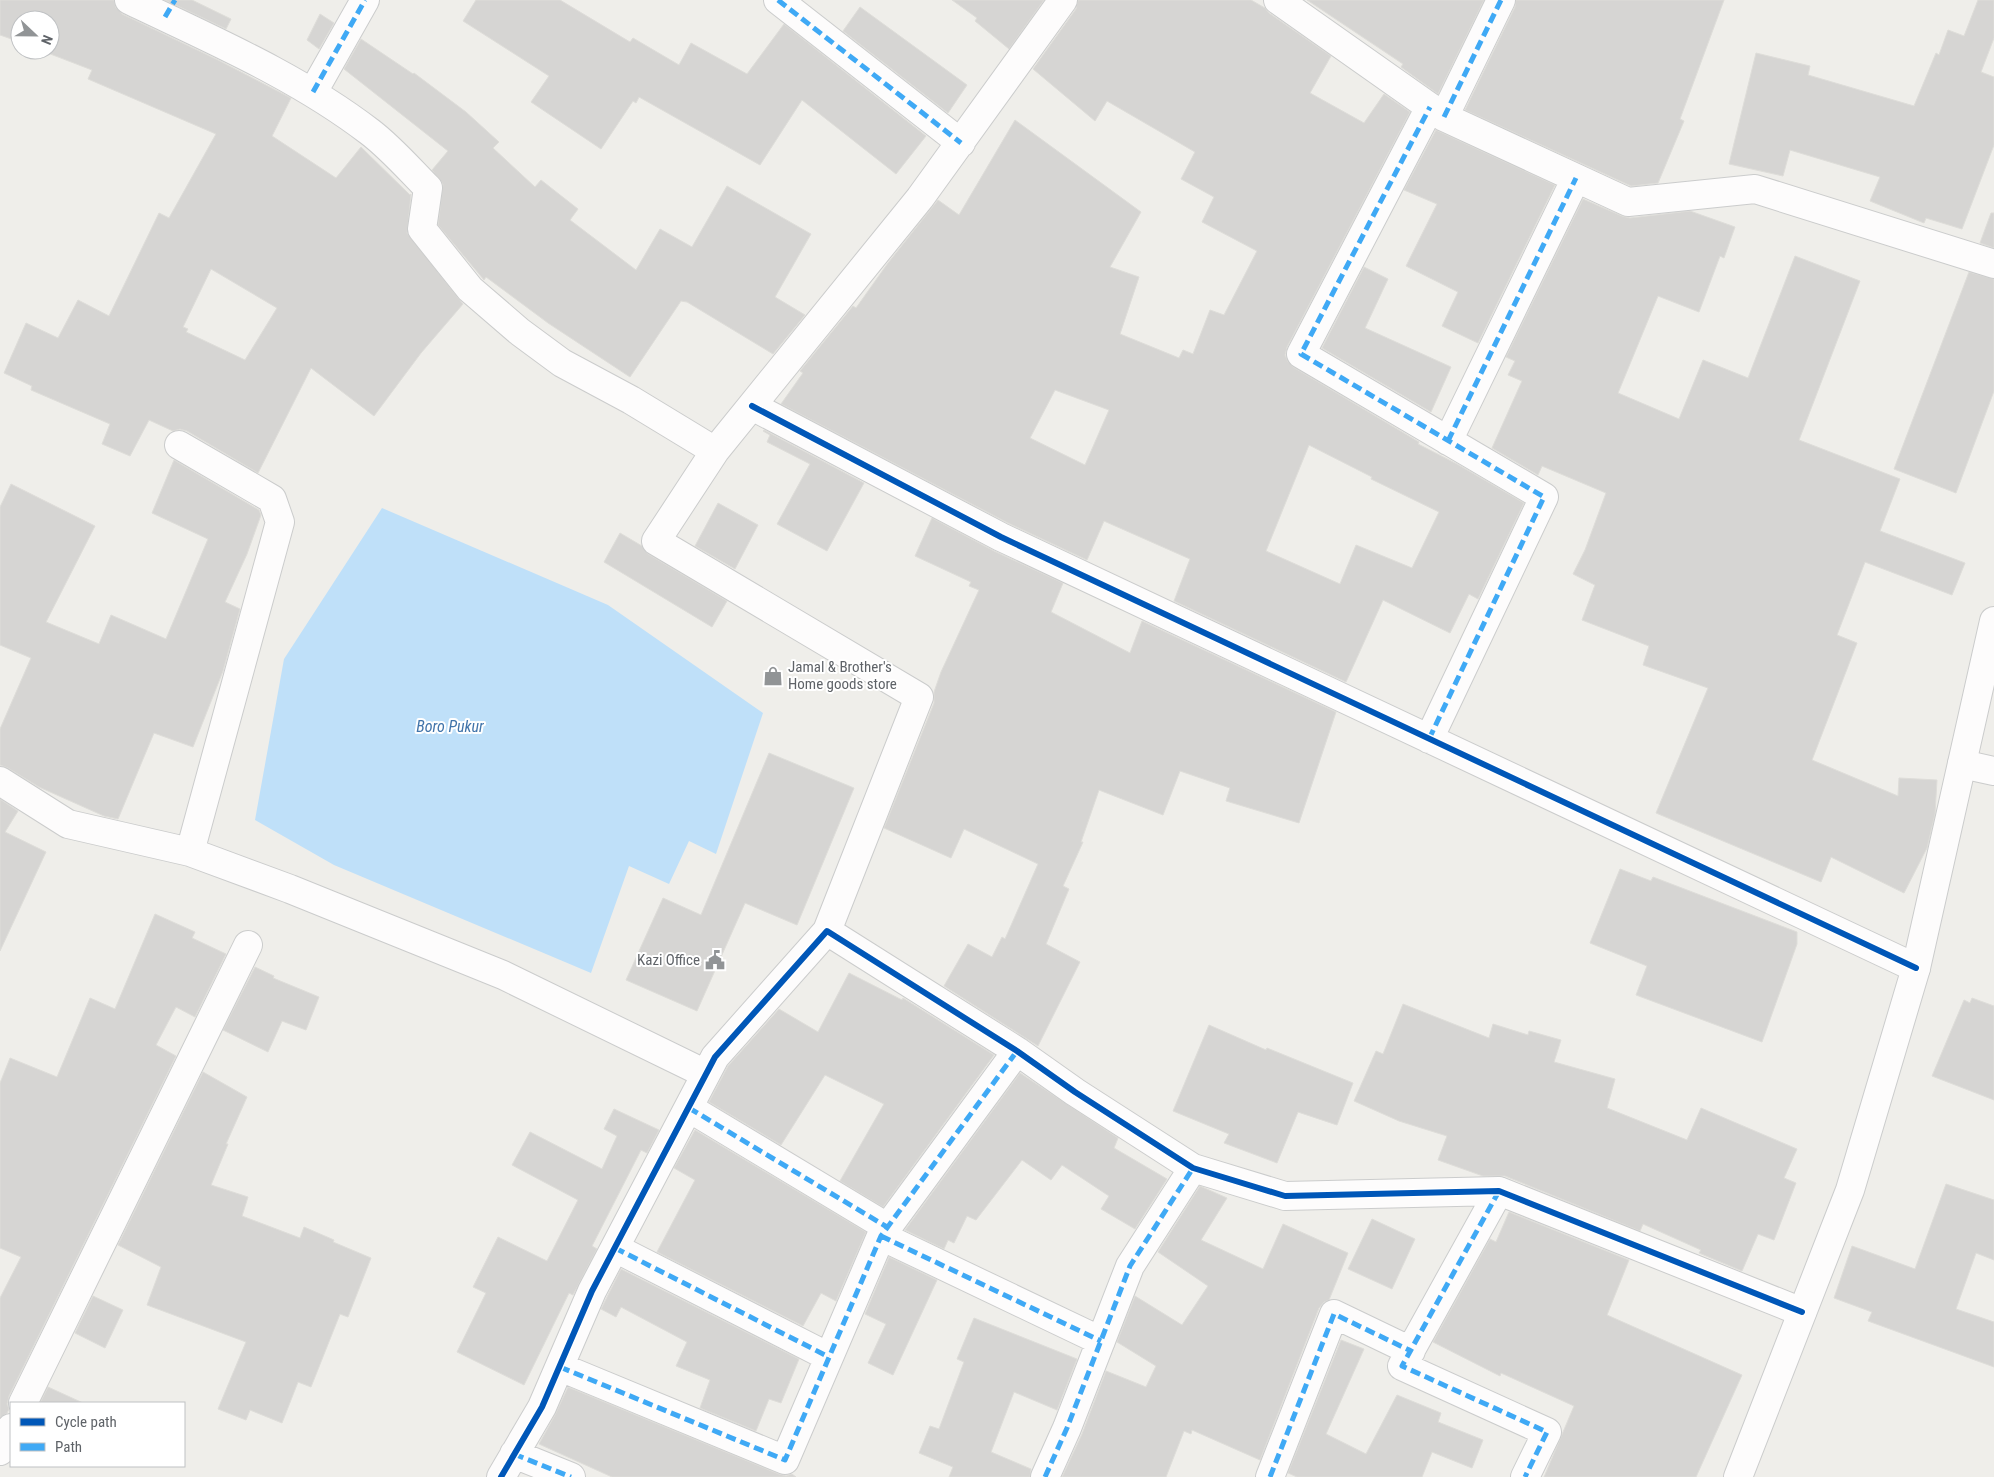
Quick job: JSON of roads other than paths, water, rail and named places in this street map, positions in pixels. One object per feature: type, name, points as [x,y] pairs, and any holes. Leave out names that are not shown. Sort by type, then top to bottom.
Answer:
[{"type":"street","points":[[129,0],[170,9],[313,92],[372,133],[428,188],[422,229],[470,289],[520,332],[562,363],[631,400],[715,451]]},
{"type":"street","points":[[313,92],[365,0]]},
{"type":"street","points":[[778,0],[961,143]]},
{"type":"street","points":[[571,1477],[508,1466],[542,1407],[592,1291],[714,1057],[828,931],[919,697],[656,541],[715,451],[914,205],[961,143],[1063,0]]},
{"type":"street","points":[[1278,0],[1437,112],[1628,202],[1755,189],[1994,264]]},
{"type":"street","points":[[1429,739],[1544,497],[1301,354],[1500,0]]},
{"type":"street","points":[[1448,441],[1576,178]]},
{"type":"street","points":[[752,406],[1001,537],[1916,968]]},
{"type":"street","points":[[180,445],[272,498],[280,522],[190,852]]},
{"type":"street","points":[[1738,1477],[1850,1190],[1916,968],[1994,621]]},
{"type":"street","points":[[1962,764],[1994,771]]},
{"type":"street","points":[[0,781],[68,824],[190,852],[290,889],[502,975],[706,1074]]},
{"type":"street","points":[[828,931],[1016,1051],[1075,1092],[1193,1168],[1285,1196],[1499,1191],[1802,1312]]},
{"type":"street","points":[[23,1402],[248,945]]},
{"type":"street","points":[[560,1367],[785,1460],[884,1231],[1016,1051]]},
{"type":"street","points":[[689,1108],[884,1231],[1101,1341]]},
{"type":"street","points":[[1045,1477],[1068,1428],[1130,1266],[1193,1168]]},
{"type":"street","points":[[1499,1191],[1402,1366],[1547,1432],[1525,1477]]},
{"type":"street","points":[[615,1248],[829,1357]]},
{"type":"street","points":[[1270,1477],[1334,1314],[1411,1351]]},
{"type":"street","points":[[0,1451],[10,1430]]},
{"type":"water","name":"Boro Pukur","points":[[382,508],[608,605],[763,713],[716,854],[689,841],[669,884],[629,866],[591,973],[334,865],[255,820],[284,659]]},
{"type":"place","name":"Jamal & Brother's Home goods store","points":[[773,676]]},
{"type":"place","name":"Kazi Office","points":[[715,960]]}]
